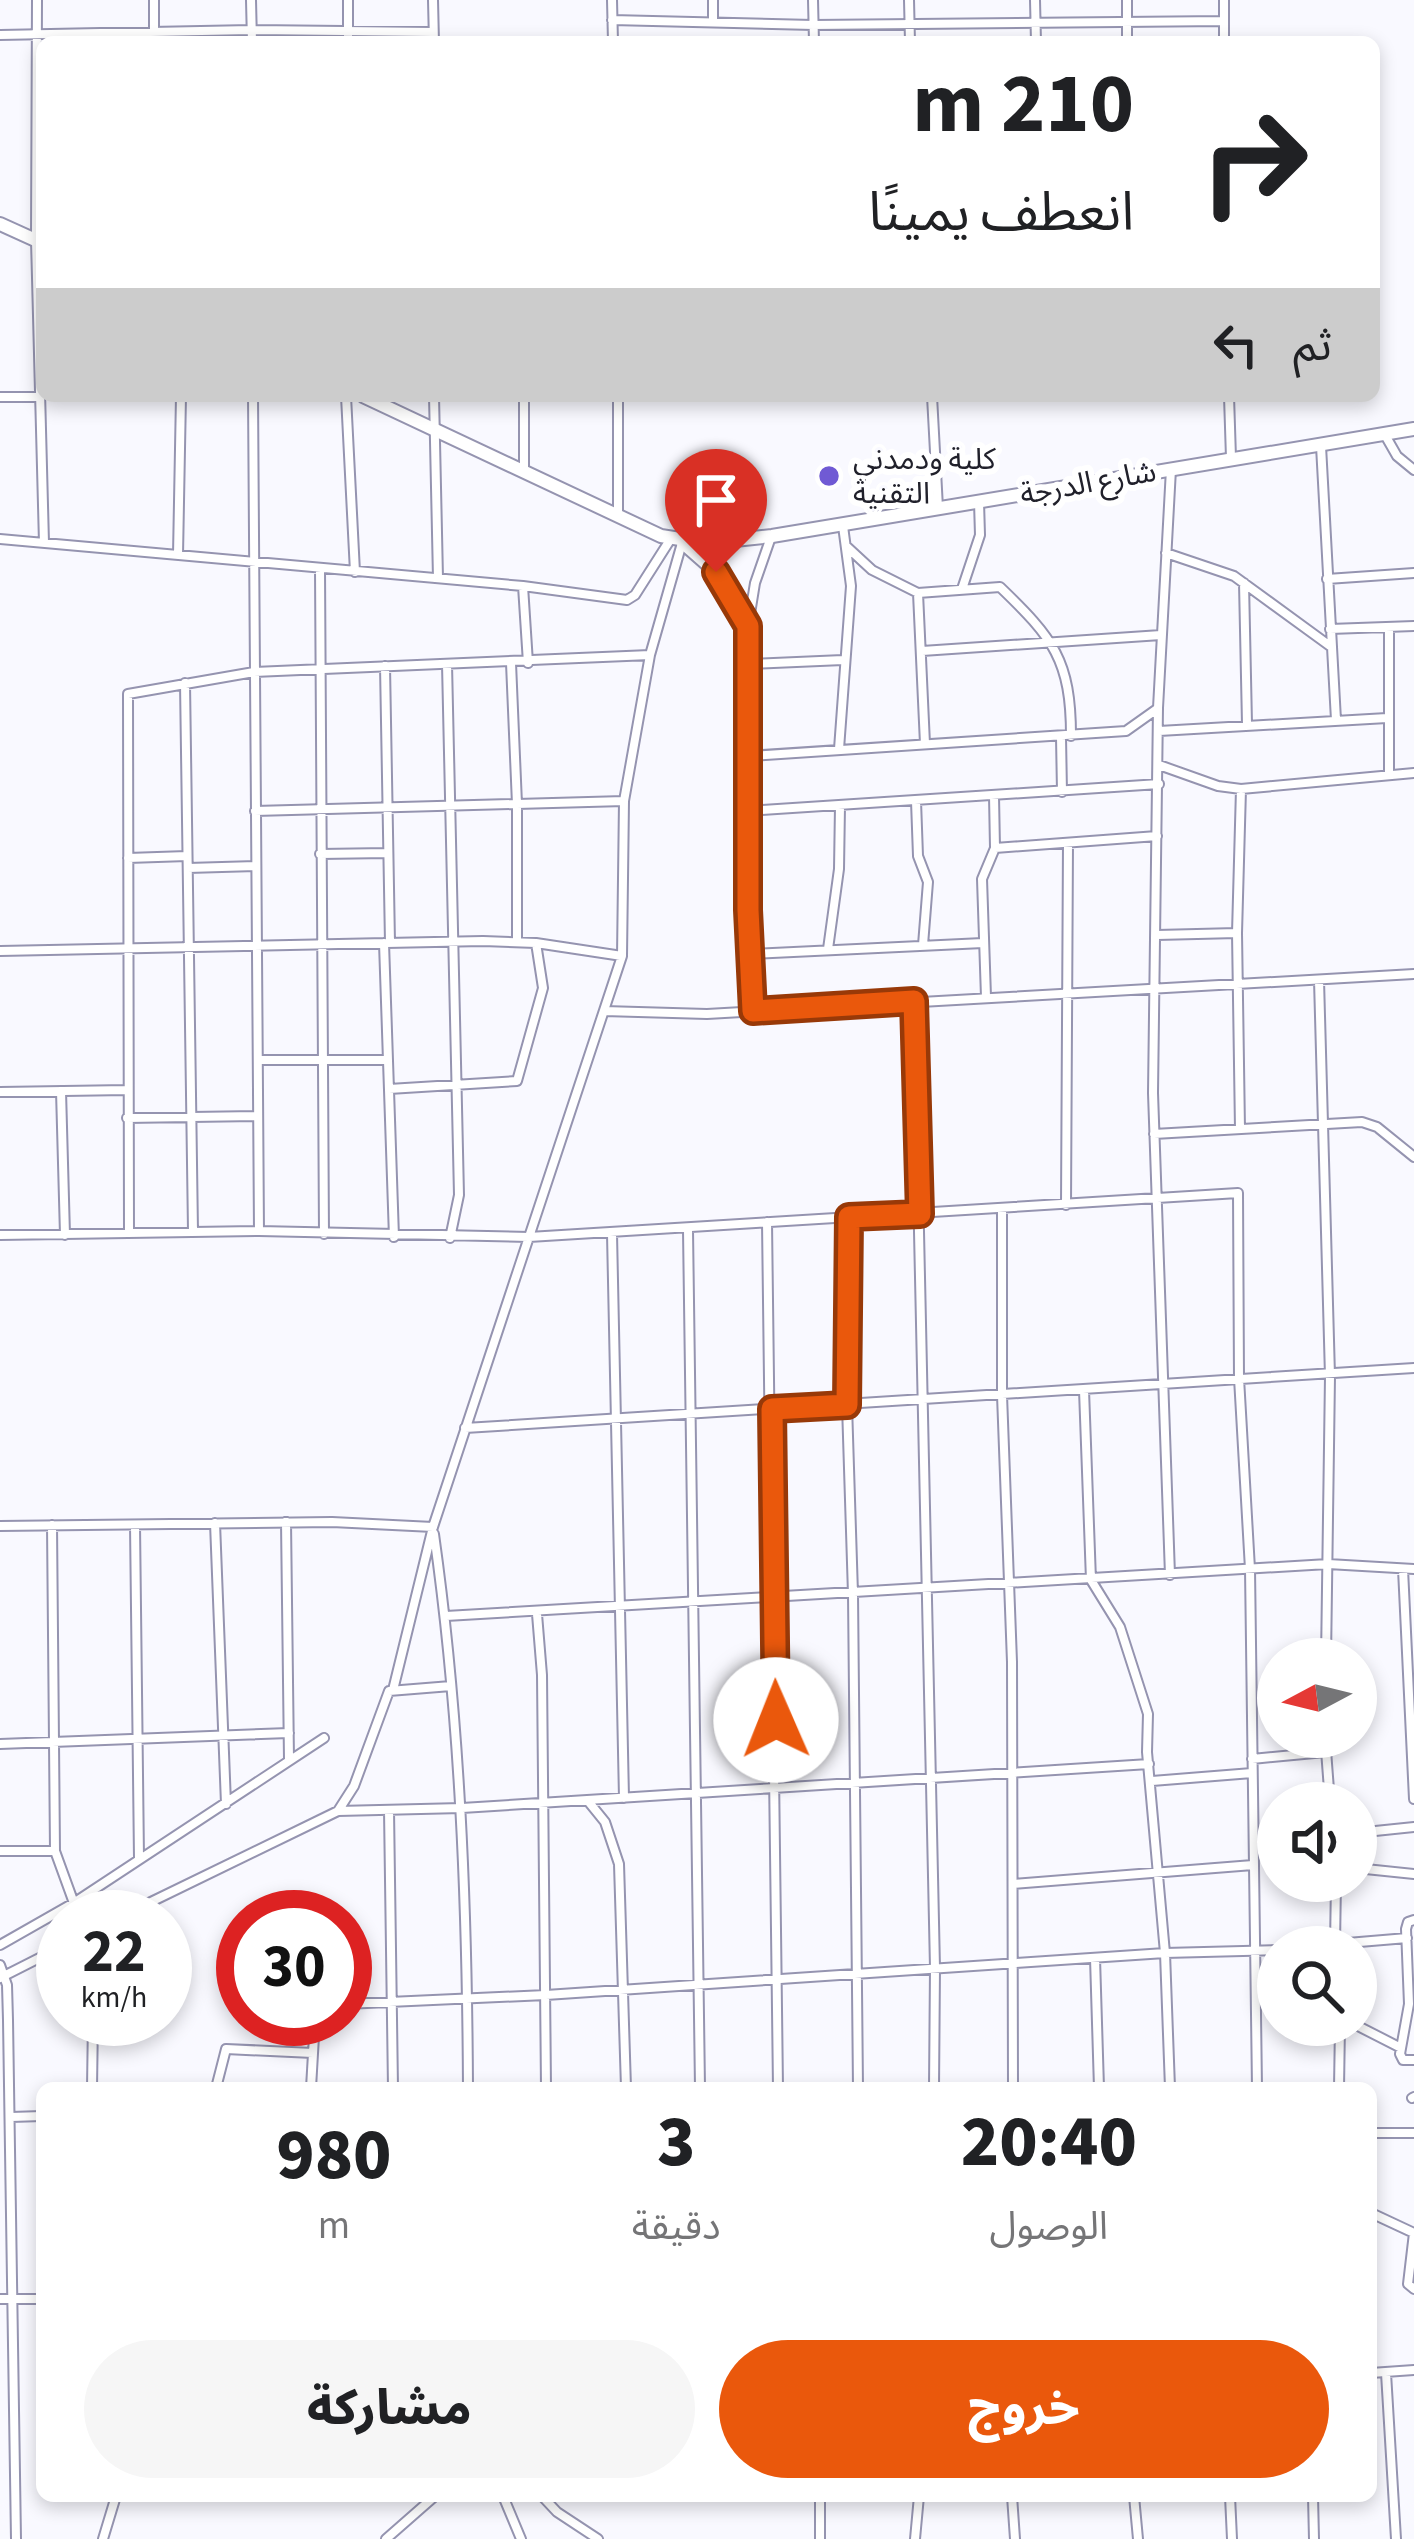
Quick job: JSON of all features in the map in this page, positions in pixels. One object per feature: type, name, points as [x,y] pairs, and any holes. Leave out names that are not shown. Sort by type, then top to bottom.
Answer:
[{"type":"street","points":[[37,0],[37,34]]},
{"type":"street","points":[[154,0],[154,36]]},
{"type":"street","points":[[251,0],[251,36]]},
{"type":"street","points":[[168,36],[251,30],[348,36],[348,0]]},
{"type":"street","points":[[433,0],[434,36]]},
{"type":"street","points":[[612,0],[613,36]]},
{"type":"street","points":[[713,0],[713,23]]},
{"type":"street","points":[[813,0],[814,36]]},
{"type":"street","points":[[909,0],[910,36]]},
{"type":"street","points":[[1035,0],[1036,36]]},
{"type":"street","points":[[1127,0],[1127,36]]},
{"type":"street","points":[[1224,0],[1224,36]]},
{"type":"street","points":[[612,20],[813,25],[1224,21]]},
{"type":"street","points":[[0,35],[115,36]]},
{"type":"street","points":[[0,224],[36,240]]},
{"type":"street","points":[[0,397],[36,397]]},
{"type":"street","points":[[39,402],[44,543]]},
{"type":"street","points":[[178,555],[181,402]]},
{"type":"street","points":[[253,402],[259,1232]]},
{"type":"street","points":[[346,402],[356,572]]},
{"type":"street","name":"شارع الدرجة","points":[[376,402],[676,541],[772,536],[1414,429]]},
{"type":"street","points":[[434,402],[438,578]]},
{"type":"street","points":[[524,402],[524,471]]},
{"type":"street","points":[[618,402],[618,516]]},
{"type":"street","points":[[932,402],[938,508]]},
{"type":"street","points":[[1229,402],[1231,458]]},
{"type":"street","points":[[1384,434],[1391,449],[1414,470]]},
{"type":"street","points":[[1321,443],[1336,720]]},
{"type":"street","points":[[1170,1575],[1154,1134],[1158,708],[1171,469]]},
{"type":"street","points":[[962,590],[977,551],[979,502]]},
{"type":"street","points":[[839,749],[851,586],[843,524]]},
{"type":"street","points":[[753,1011],[748,626],[754,583],[772,536]]},
{"type":"street","points":[[0,539],[523,586],[627,600],[676,541]]},
{"type":"street","points":[[676,541],[716,572],[748,626]]},
{"type":"street","points":[[393,1690],[433,1527],[622,956],[624,801],[676,541]]},
{"type":"street","points":[[846,546],[872,570],[918,593],[998,586],[1052,640],[1069,689],[1062,792]]},
{"type":"street","points":[[1166,553],[1244,582],[1331,647]]},
{"type":"street","points":[[320,569],[324,1234]]},
{"type":"street","points":[[1328,579],[1414,573]]},
{"type":"street","points":[[1244,582],[1247,724]]},
{"type":"street","points":[[523,586],[528,663]]},
{"type":"street","points":[[918,593],[925,745]]},
{"type":"street","points":[[1330,629],[1414,626]]},
{"type":"street","points":[[1388,627],[1389,775]]},
{"type":"street","points":[[922,651],[1161,635]]},
{"type":"street","points":[[129,1233],[128,694],[254,672],[650,655]]},
{"type":"street","points":[[748,664],[843,660]]},
{"type":"street","points":[[511,663],[517,942]]},
{"type":"street","points":[[447,664],[458,1208],[449,1238]]},
{"type":"street","points":[[385,666],[394,1237]]},
{"type":"street","points":[[185,682],[194,1231]]},
{"type":"street","points":[[749,756],[1126,731],[1158,708]]},
{"type":"street","points":[[1159,731],[1388,718]]},
{"type":"street","points":[[1159,764],[1218,786],[1241,789],[1414,773]]},
{"type":"street","points":[[748,811],[1159,784]]},
{"type":"street","points":[[1240,1129],[1241,789]]},
{"type":"street","points":[[986,997],[982,879],[994,848],[994,796]]},
{"type":"street","points":[[255,811],[624,801]]},
{"type":"street","points":[[916,801],[918,856],[928,882],[923,945]]},
{"type":"street","points":[[828,949],[839,869],[840,806]]},
{"type":"street","points":[[994,848],[1157,836]]},
{"type":"street","points":[[1066,1205],[1068,843]]},
{"type":"street","points":[[320,854],[388,853]]},
{"type":"street","points":[[128,858],[188,856]]},
{"type":"street","points":[[188,868],[256,866]]},
{"type":"street","points":[[1157,935],[1237,933]]},
{"type":"street","points":[[0,951],[450,941],[536,943],[622,956]]},
{"type":"street","points":[[389,1089],[513,1082],[519,1077],[543,988],[536,943]]},
{"type":"street","points":[[749,954],[983,943]]},
{"type":"street","points":[[604,1011],[753,1011],[1414,974]]},
{"type":"street","points":[[1319,980],[1330,1376],[1326,1638]]},
{"type":"street","points":[[914,1001],[934,2082]]},
{"type":"street","points":[[257,1060],[388,1060]]},
{"type":"street","points":[[0,1092],[127,1090]]},
{"type":"street","points":[[61,1091],[65,1234]]},
{"type":"street","points":[[128,1118],[258,1116]]},
{"type":"street","points":[[1154,1134],[1370,1123],[1414,1157]]},
{"type":"street","points":[[0,1235],[194,1231],[529,1238],[1238,1193],[1239,1378],[1250,1570],[1257,2082]]},
{"type":"street","points":[[1002,1209],[1002,1395],[1013,1774],[1013,2082]]},
{"type":"street","points":[[849,1217],[847,1405],[854,1594],[858,2082]]},
{"type":"street","points":[[767,1222],[778,2082]]},
{"type":"street","points":[[688,1230],[700,2082]]},
{"type":"street","points":[[612,1234],[624,1798]]},
{"type":"street","points":[[465,1428],[1414,1367]]},
{"type":"street","points":[[1084,1390],[1091,1580],[1120,1628],[1150,1726],[1148,1764],[1171,2082]]},
{"type":"street","points":[[286,1522],[289,1759]]},
{"type":"street","points":[[0,1526],[385,1522],[433,1527]]},
{"type":"street","points":[[215,1523],[226,1804]]},
{"type":"street","points":[[135,1524],[139,1859]]},
{"type":"street","points":[[52,1525],[56,1851],[68,1890]]},
{"type":"street","points":[[433,1527],[446,1616],[462,1808],[468,2082]]},
{"type":"street","points":[[446,1616],[1328,1564],[1408,1569],[1414,1799]]},
{"type":"street","points":[[537,1613],[542,1675],[546,2082]]},
{"type":"street","points":[[338,1811],[354,1786],[387,1694],[451,1686]]},
{"type":"street","points":[[0,1744],[289,1733]]},
{"type":"street","points":[[93,1890],[324,1738]]},
{"type":"street","points":[[1252,1760],[1270,1758]]},
{"type":"street","points":[[176,1890],[338,1811],[462,1808],[1148,1764]]},
{"type":"street","points":[[1152,1780],[1252,1773]]},
{"type":"street","points":[[587,1800],[605,1822],[619,1864],[626,2082]]},
{"type":"street","points":[[389,1810],[393,2082]]},
{"type":"street","points":[[1377,1831],[1414,1827]]},
{"type":"street","points":[[0,1850],[56,1851]]},
{"type":"street","points":[[1013,1884],[1253,1865]]},
{"type":"street","points":[[1377,1870],[1414,1874]]},
{"type":"street","points":[[1414,1920],[1408,1922],[1412,2004],[1401,2048],[1403,2060],[1414,2060]]},
{"type":"street","points":[[0,1946],[36,1925]]},
{"type":"street","points":[[1377,1944],[1409,1944]]},
{"type":"street","points":[[372,2003],[1165,1953],[1257,1953]]},
{"type":"street","points":[[1095,1958],[1099,2082]]},
{"type":"street","points":[[2,1977],[36,1960]]},
{"type":"street","points":[[0,1965],[5,2097],[11,2117],[16,2539]]},
{"type":"street","points":[[1377,2036],[1401,2048]]},
{"type":"street","points":[[92,2082],[93,2046]]},
{"type":"street","points":[[311,2082],[313,2046]]},
{"type":"street","points":[[1339,2082],[1340,2046]]},
{"type":"street","points":[[218,2082],[226,2049],[313,2053]]},
{"type":"street","points":[[11,2117],[36,2116]]},
{"type":"street","points":[[1377,2133],[1414,2133]]},
{"type":"street","points":[[1377,2216],[1414,2234],[1408,2284],[1414,2288]]},
{"type":"street","points":[[0,2299],[36,2299]]},
{"type":"street","points":[[1377,2373],[1414,2370]]},
{"type":"street","points":[[1386,2373],[1396,2539]]},
{"type":"street","points":[[103,2539],[114,2502]]},
{"type":"street","points":[[386,2539],[428,2502]]},
{"type":"street","points":[[506,2502],[521,2539]]},
{"type":"street","points":[[548,2502],[598,2539]]},
{"type":"street","points":[[820,2502],[820,2539]]},
{"type":"street","points":[[915,2539],[918,2502]]},
{"type":"street","points":[[1012,2502],[1015,2539]]},
{"type":"street","points":[[1135,2502],[1138,2539]]},
{"type":"street","points":[[1230,2502],[1232,2539]]},
{"type":"street","points":[[1313,2502],[1314,2539]]},
{"type":"place","name":"كلية ودمدني التقنية","points":[[829,476]]},
{"type":"route","points":[[716,572],[748,626],[748,910],[753,1011],[914,1001],[920,1214],[849,1217],[847,1405],[772,1409],[776,1720]]}]
